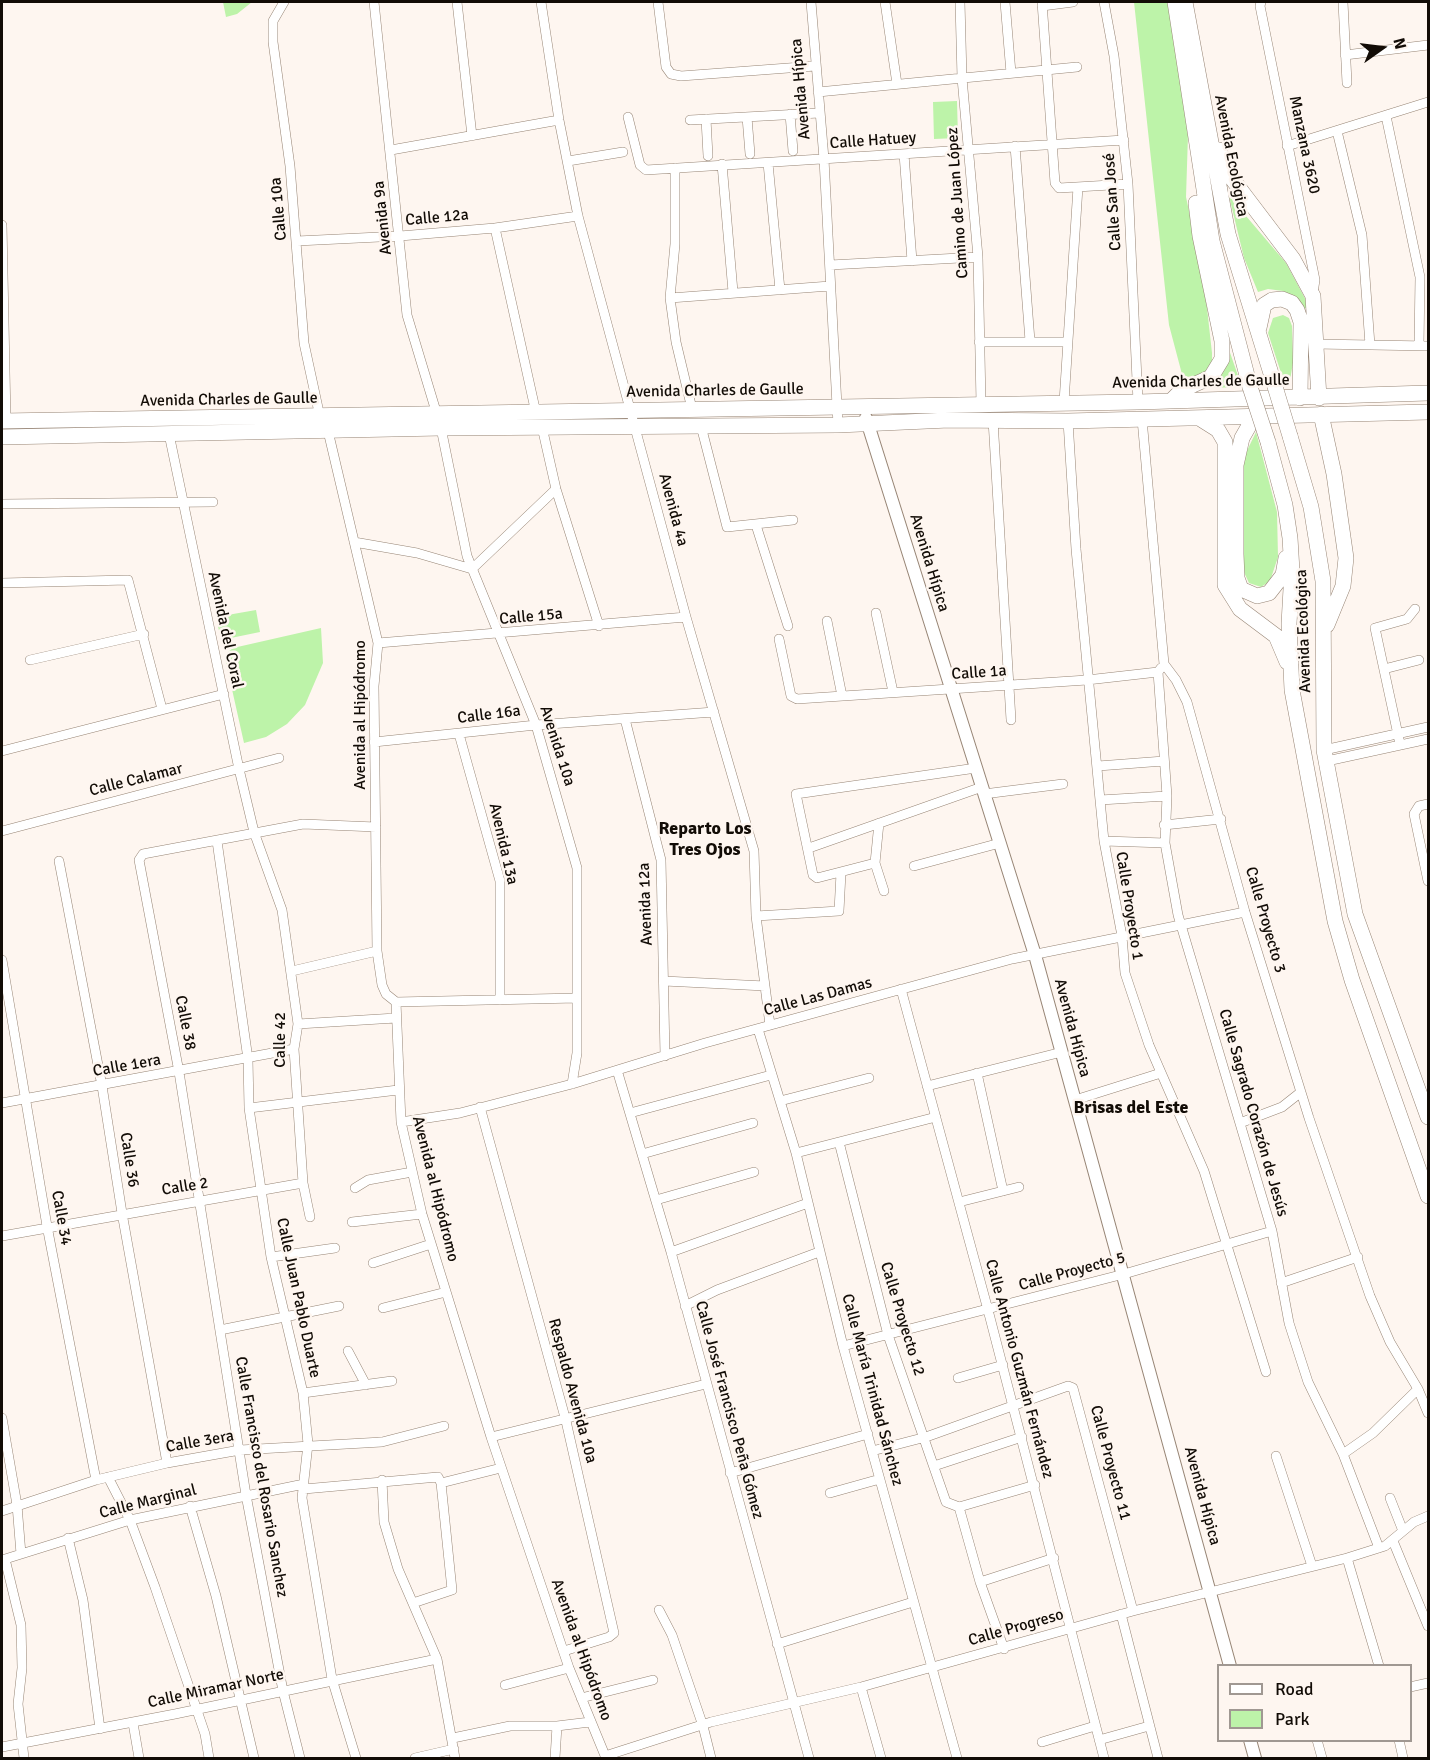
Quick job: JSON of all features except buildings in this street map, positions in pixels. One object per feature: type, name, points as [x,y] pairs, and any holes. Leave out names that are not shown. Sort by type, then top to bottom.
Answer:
[{"type":"main road","name":"Avenida Ecológica","points":[[1174,2],[1218,272],[1285,505],[1293,571],[1289,624],[1292,673]]},
{"type":"main road","name":"Avenida Ecológica","points":[[1185,2],[1228,234],[1311,507],[1323,580],[1325,756],[1355,914],[1374,972],[1425,1090],[1428,1117]]},
{"type":"main road","points":[[1207,129],[1230,176],[1293,259],[1313,296],[1319,398]]},
{"type":"main road","points":[[1171,401],[1182,390],[1212,377],[1222,359],[1222,340],[1196,207],[1196,184],[1200,165]]},
{"type":"main road","points":[[1258,334],[1264,305],[1272,300],[1282,299],[1292,303],[1301,322],[1300,398]]},
{"type":"main road","name":"Avenida Charles de Gaulle","points":[[2,438],[328,431],[439,422],[539,420],[631,411],[692,409],[1138,402],[1428,393]]},
{"type":"main road","name":"Avenida Charles de Gaulle","points":[[539,420],[635,427],[838,425],[993,420],[1068,421],[1428,412]]},
{"type":"main road","points":[[1321,414],[1334,474],[1346,558],[1343,586],[1324,634]]},
{"type":"main road","name":"Avenida Charles de Gaulle","points":[[4,421],[320,417],[439,422]]},
{"type":"main road","points":[[1254,417],[1242,438],[1236,465],[1236,554],[1237,578],[1241,589],[1257,596],[1269,593],[1276,586],[1283,575],[1290,538]]},
{"type":"main road","points":[[1199,418],[1218,430],[1225,442],[1225,585],[1240,609],[1276,636],[1292,673],[1304,767],[1335,921],[1352,980],[1428,1196]]},
{"type":"street","name":"Calle 10a","points":[[284,2],[273,21],[273,42],[290,166],[305,352],[320,417]]},
{"type":"street","name":"Avenida 9a","points":[[374,2],[407,315],[439,422]]},
{"type":"street","points":[[457,2],[472,136]]},
{"type":"street","name":"Avenida 4a","points":[[541,2],[559,120],[578,216],[686,617],[754,851],[756,916],[770,1025]]},
{"type":"street","points":[[658,2],[666,67],[671,74],[681,76],[815,66]]},
{"type":"street","name":"Avenida Hípica","points":[[811,2],[824,159],[838,425]]},
{"type":"street","points":[[885,2],[897,84]]},
{"type":"street","name":"Camino de Juan López","points":[[960,2],[962,78],[978,257],[981,403]]},
{"type":"street","points":[[1005,2],[1011,73]]},
{"type":"street","points":[[1073,2],[1042,4],[1056,187],[1128,184]]},
{"type":"street","name":"Calle San José","points":[[1104,2],[1114,56],[1128,184],[1138,402]]},
{"type":"street","name":"Manzana 3620","points":[[1261,2],[1287,146],[1315,280],[1313,296]]},
{"type":"street","points":[[1343,2],[1347,83]]},
{"type":"street","points":[[1345,55],[1428,45]]},
{"type":"street","points":[[818,92],[1077,68]]},
{"type":"street","points":[[1287,146],[1428,102]]},
{"type":"street","points":[[690,120],[819,112]]},
{"type":"street","points":[[790,114],[793,151]]},
{"type":"street","points":[[1316,344],[1424,346],[1420,277],[1386,116]]},
{"type":"street","name":"Calle Hatuey","points":[[628,117],[642,168],[768,163],[1124,140]]},
{"type":"street","points":[[747,117],[750,154]]},
{"type":"street","points":[[706,119],[708,156]]},
{"type":"street","points":[[391,150],[559,120]]},
{"type":"street","points":[[1337,131],[1362,235],[1370,345]]},
{"type":"street","points":[[1015,146],[1030,341]]},
{"type":"street","points":[[568,161],[623,152]]},
{"type":"street","points":[[904,154],[912,261]]},
{"type":"street","points":[[768,163],[780,290]]},
{"type":"street","points":[[722,164],[733,292]]},
{"type":"street","points":[[675,168],[675,244],[670,298],[676,342],[692,409]]},
{"type":"street","points":[[1064,402],[1078,187]]},
{"type":"street","name":"Calle 12a","points":[[297,241],[495,228],[578,216]]},
{"type":"street","points":[[2,225],[4,421]]},
{"type":"street","points":[[495,228],[556,489],[599,626]]},
{"type":"street","points":[[830,265],[978,257]]},
{"type":"street","points":[[670,298],[831,286]]},
{"type":"street","points":[[979,342],[1068,342]]},
{"type":"street","name":"Avenida Hípica","points":[[861,405],[1035,955],[1230,1664]]},
{"type":"street","name":"Calle Proyecto 3","points":[[1142,419],[1164,664],[1176,680],[1187,702],[1245,912],[1301,1092],[1370,1296],[1390,1342],[1418,1389],[1428,1413]]},
{"type":"street","points":[[993,420],[1011,720]]},
{"type":"street","name":"Calle Proyecto 1","points":[[1068,421],[1088,680],[1104,841],[1122,936],[1125,973],[1149,1046],[1204,1171],[1266,1372]]},
{"type":"street","name":"Avenida 10a","points":[[439,422],[472,569],[497,635],[536,725],[577,868],[577,1053],[572,1084]]},
{"type":"street","points":[[701,426],[727,526],[793,520]]},
{"type":"street","name":"Avenida al Hipódromo","points":[[328,431],[378,643],[374,686],[377,951],[382,985],[386,994],[396,1002],[401,1122],[422,1214],[491,1437],[569,1668],[605,1757]]},
{"type":"street","name":"Avenida del Coral","points":[[170,434],[182,502],[254,832]]},
{"type":"street","points":[[354,542],[417,553],[472,569],[556,489]]},
{"type":"street","points":[[2,504],[213,502]]},
{"type":"street","points":[[756,525],[788,626]]},
{"type":"street","points":[[2,583],[124,578],[130,583],[162,709]]},
{"type":"street","points":[[1400,744],[1375,628],[1407,619],[1415,609]]},
{"type":"street","points":[[876,613],[893,692]]},
{"type":"street","name":"Calle 15a","points":[[378,643],[497,635],[686,617]]},
{"type":"street","points":[[827,621],[842,696]]},
{"type":"street","points":[[30,660],[144,634]]},
{"type":"street","name":"Calle 1a","points":[[778,639],[791,696],[797,699],[1008,686],[1158,672]]},
{"type":"street","points":[[1384,669],[1419,660]]},
{"type":"street","points":[[1158,672],[1164,664]]},
{"type":"street","name":"Calle Sagrado Corazón de Jesús","points":[[1158,672],[1167,796],[1165,843],[1172,886],[1272,1231],[1289,1323],[1308,1382],[1343,1454],[1379,1548]]},
{"type":"street","points":[[2,751],[224,694]]},
{"type":"street","name":"Calle 16a","points":[[374,742],[536,725],[714,712]]},
{"type":"street","name":"Avenida 12a","points":[[625,719],[661,860],[665,1056]]},
{"type":"street","points":[[1325,756],[1397,732],[1428,727]]},
{"type":"street","name":"Avenida 13a","points":[[459,734],[500,881],[500,1000]]},
{"type":"street","points":[[1325,756],[1428,739]]},
{"type":"street","name":"Calle Calamar","points":[[2,831],[279,758]]},
{"type":"street","points":[[1098,766],[1164,761]]},
{"type":"street","points":[[875,863],[841,873],[814,877],[796,794],[976,768]]},
{"type":"street","points":[[809,848],[879,823],[983,791],[1063,784]]},
{"type":"street","points":[[1100,800],[1167,796]]},
{"type":"street","points":[[1428,804],[1419,806],[1414,814],[1428,881]]},
{"type":"street","points":[[1164,825],[1221,819]]},
{"type":"street","points":[[879,823],[875,863],[884,891]]},
{"type":"street","points":[[217,841],[303,824],[376,827]]},
{"type":"street","name":"Calle 42","points":[[254,832],[282,910],[292,971],[298,1024],[294,1049],[297,1101],[303,1183],[310,1217]]},
{"type":"street","name":"Calle 38","points":[[198,1200],[179,1072],[138,860],[143,854],[217,841]]},
{"type":"street","name":"Calle Juan Pablo Duarte","points":[[217,841],[248,1059],[249,1108],[270,1257],[303,1393],[308,1444],[302,1498],[332,1679],[356,1758]]},
{"type":"street","points":[[1104,841],[1165,843]]},
{"type":"street","points":[[914,866],[1000,843]]},
{"type":"street","name":"Calle 36","points":[[59,861],[102,1086],[122,1213],[168,1463]]},
{"type":"street","points":[[756,916],[839,911],[841,873]]},
{"type":"street","name":"Calle Las Damas","points":[[401,1122],[480,1107],[572,1084],[770,1025],[1035,955],[1245,912]]},
{"type":"street","points":[[292,971],[377,951]]},
{"type":"street","name":"Calle 34","points":[[2,960],[47,1227],[96,1480]]},
{"type":"street","points":[[664,981],[765,986]]},
{"type":"street","name":"Calle Antonio Guzmán Fernández","points":[[901,989],[1035,1485],[1076,1657],[1104,1758]]},
{"type":"street","points":[[396,1002],[577,998]]},
{"type":"street","points":[[298,1024],[396,1018]]},
{"type":"street","name":"Calle María Trinidad Sánchez","points":[[758,1029],[796,1153],[843,1346],[957,1758]]},
{"type":"street","name":"Calle 1era","points":[[2,1103],[294,1049]]},
{"type":"street","points":[[927,1086],[1062,1052]]},
{"type":"street","name":"Calle José Francisco Peña Gómez","points":[[617,1070],[671,1252],[808,1758]]},
{"type":"street","points":[[977,1073],[1003,1191]]},
{"type":"street","points":[[1075,1100],[1161,1073]]},
{"type":"street","points":[[630,1113],[771,1075]]},
{"type":"street","points":[[780,1101],[869,1078]]},
{"type":"street","points":[[249,1108],[398,1090]]},
{"type":"street","points":[[1240,1123],[1281,1107],[1301,1092]]},
{"type":"street","name":"Respaldo Avenida 10a","points":[[480,1107],[566,1421],[614,1633],[609,1637],[564,1651]]},
{"type":"street","points":[[796,1153],[936,1117]]},
{"type":"street","points":[[642,1154],[753,1123]]},
{"type":"street","name":"Calle Proyecto 12","points":[[838,1142],[888,1335],[926,1437],[946,1502],[959,1507]]},
{"type":"street","points":[[355,1188],[368,1180],[412,1172]]},
{"type":"street","points":[[656,1200],[754,1172]]},
{"type":"street","name":"Calle 2","points":[[2,1236],[122,1213],[303,1183]]},
{"type":"street","points":[[959,1203],[1019,1187]]},
{"type":"street","name":"Calle Francisco del Rosario Sanchez","points":[[198,1200],[246,1495],[283,1690],[300,1758]]},
{"type":"street","points":[[671,1252],[808,1203]]},
{"type":"street","points":[[352,1222],[422,1214]]},
{"type":"street","name":"Calle Proyecto 5","points":[[843,1346],[1124,1274],[1227,1246],[1272,1231]]},
{"type":"street","points":[[373,1263],[431,1244]]},
{"type":"street","points":[[270,1257],[335,1248]]},
{"type":"street","points":[[685,1306],[717,1290],[819,1252]]},
{"type":"street","points":[[1281,1283],[1358,1257]]},
{"type":"street","points":[[383,1308],[446,1292]]},
{"type":"street","points":[[220,1330],[339,1306]]},
{"type":"street","points":[[348,1351],[366,1385]]},
{"type":"street","points":[[958,1378],[1003,1365]]},
{"type":"street","points":[[303,1393],[392,1381]]},
{"type":"street","points":[[491,1437],[566,1421],[706,1384]]},
{"type":"street","name":"Calle Proyecto 11","points":[[872,1451],[926,1437],[1068,1386],[1076,1393],[1133,1611]]},
{"type":"street","points":[[1343,1454],[1372,1433],[1418,1389]]},
{"type":"street","points":[[2,1418],[17,1505],[21,1554]]},
{"type":"street","name":"Calle 3era","points":[[2,1511],[96,1480],[168,1463],[240,1450],[308,1444],[382,1442],[444,1426]]},
{"type":"street","points":[[730,1473],[868,1434]]},
{"type":"street","points":[[934,1466],[1022,1437]]},
{"type":"street","points":[[1276,1456],[1312,1566]]},
{"type":"street","name":"Calle Marginal","points":[[3,1559],[130,1520],[246,1495],[304,1486],[382,1480],[439,1480],[501,1468]]},
{"type":"street","points":[[108,1477],[130,1520],[197,1709],[209,1758]]},
{"type":"street","points":[[830,1493],[880,1479]]},
{"type":"street","points":[[382,1480],[384,1522],[398,1569],[437,1659],[453,1738],[454,1754],[415,1758]]},
{"type":"street","points":[[413,1603],[452,1590],[439,1480]]},
{"type":"street","points":[[1004,1649],[980,1582],[959,1507],[1035,1485]]},
{"type":"street","points":[[1390,1498],[1403,1531]]},
{"type":"street","points":[[190,1506],[216,1596],[255,1758]]},
{"type":"street","name":"Calle Progreso","points":[[605,1757],[703,1726],[1004,1649],[1121,1614],[1347,1558],[1393,1541],[1413,1522],[1428,1516]]},
{"type":"street","points":[[68,1538],[83,1600],[100,1729]]},
{"type":"street","points":[[1393,1541],[1428,1626]]},
{"type":"street","points":[[980,1582],[1054,1558]]},
{"type":"street","points":[[1347,1558],[1379,1664]]},
{"type":"street","points":[[3,1559],[21,1625],[22,1668],[18,1704],[24,1758]]},
{"type":"street","points":[[777,1644],[913,1602]]},
{"type":"street","points":[[659,1610],[672,1635],[703,1726],[711,1758]]},
{"type":"street","points":[[1121,1614],[1158,1758]]},
{"type":"street","name":"Calle Miramar Norte","points":[[2,1747],[133,1723],[332,1679],[437,1659]]},
{"type":"street","points":[[505,1684],[569,1668]]},
{"type":"street","points":[[581,1698],[653,1680]]},
{"type":"street","points":[[1412,1687],[1428,1683]]},
{"type":"street","points":[[861,1687],[881,1758]]},
{"type":"street","points":[[453,1738],[510,1726],[557,1726],[590,1722]]},
{"type":"street","points":[[133,1723],[139,1758]]},
{"type":"street","points":[[555,1758],[557,1726]]},
{"type":"street","points":[[1042,1742],[1095,1726]]},
{"type":"street","points":[[1099,1740],[1149,1726]]},
{"type":"street","points":[[1251,1742],[1255,1758]]},
{"type":"street","points":[[1318,1742],[1322,1758]]},
{"type":"street","points":[[1399,1742],[1403,1758]]},
{"type":"green space","points":[[223,2],[252,2],[237,14],[226,17]]},
{"type":"green space","points":[[1134,2],[1168,2],[1188,135],[1186,197],[1204,281],[1212,361],[1207,373],[1187,382],[1183,378],[1169,325]]},
{"type":"green space","points":[[957,101],[958,138],[934,139],[933,102]]},
{"type":"green space","points":[[1229,196],[1286,263],[1308,304],[1305,309],[1297,299],[1283,291],[1268,289],[1258,292],[1244,258]]},
{"type":"green space","points":[[1283,315],[1289,318],[1292,326],[1293,363],[1290,380],[1284,382],[1268,333],[1273,318]]},
{"type":"green space","points":[[1220,324],[1242,387],[1208,388],[1216,380]]},
{"type":"green space","points":[[1256,432],[1277,512],[1278,557],[1270,581],[1261,587],[1249,583],[1243,570],[1241,463]]},
{"type":"green space","points":[[256,610],[260,632],[221,640],[216,617]]},
{"type":"green space","points":[[321,628],[323,663],[305,705],[287,724],[266,737],[244,743],[225,658],[228,652],[233,648]]},
{"type":"district","name":"Reparto Los Tres Ojos","points":[[705,839]]},
{"type":"district","name":"Brisas del Este","points":[[1131,1108]]}]
